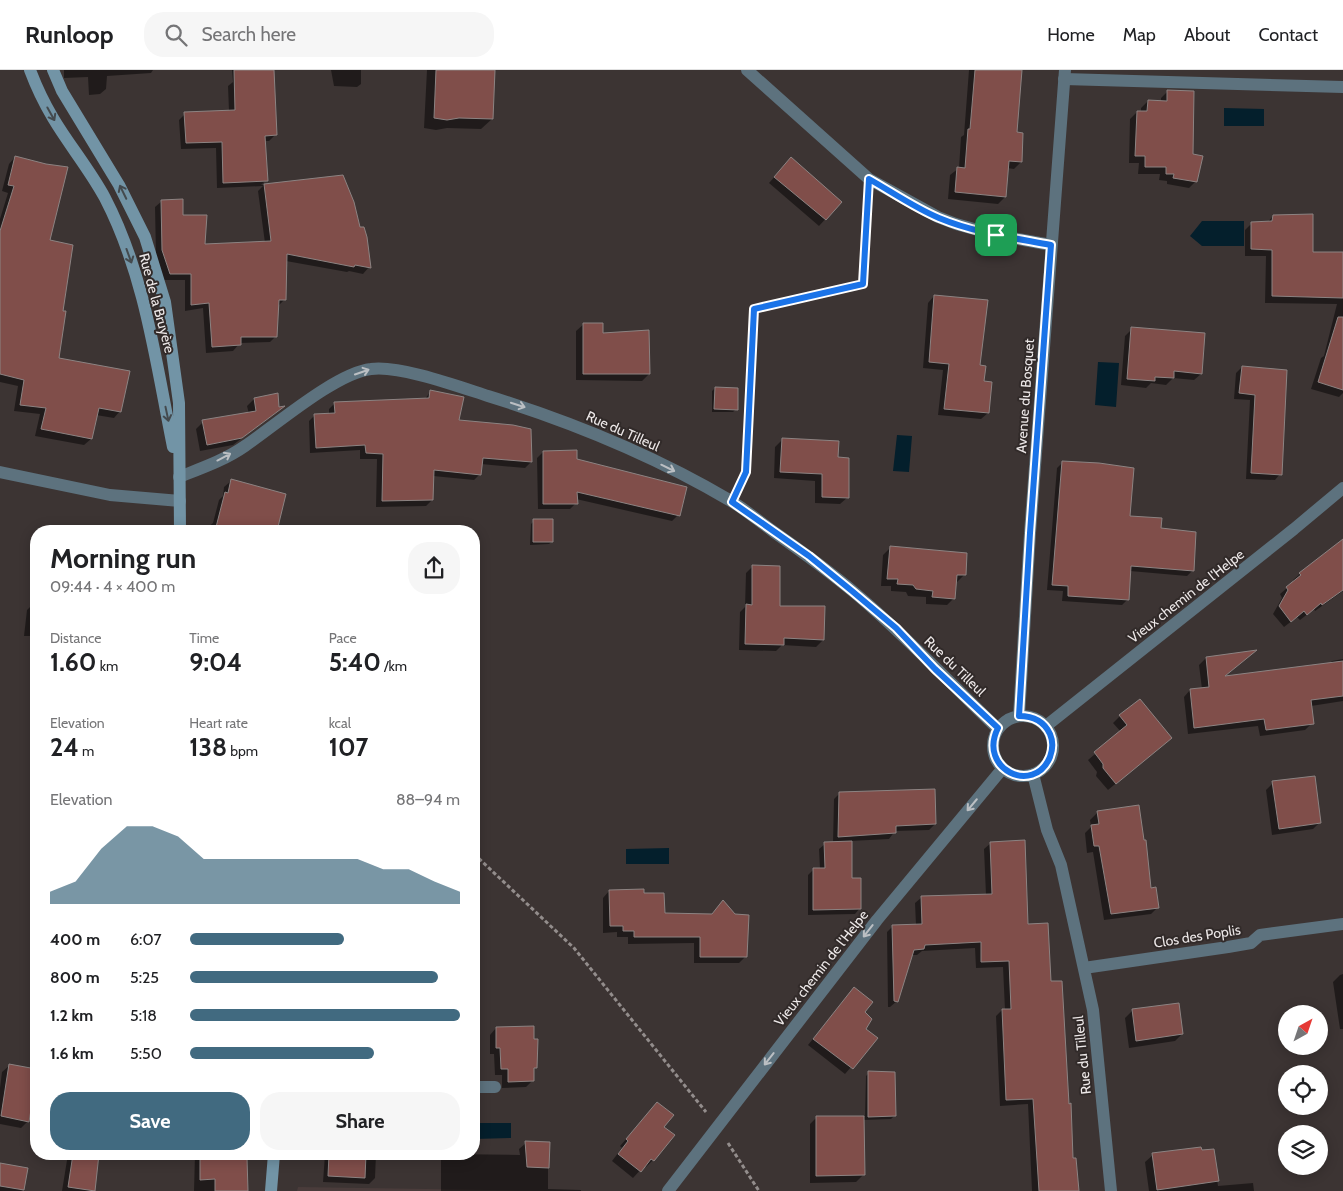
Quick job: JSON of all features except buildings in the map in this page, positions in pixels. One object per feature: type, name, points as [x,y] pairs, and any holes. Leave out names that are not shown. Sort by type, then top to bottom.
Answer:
[{"type":"main road","name":"Rue de la Bruyère","points":[[30,70],[52,117],[105,199],[128,252],[138,281],[154,347],[180,477]]},
{"type":"main road","name":"Rue de la Bruyère","points":[[53,70],[62,91],[119,185],[145,237],[164,302],[176,372],[179,403],[180,525]]},
{"type":"main road","points":[[271,1191],[274,1160]]},
{"type":"street","points":[[747,70],[869,179],[938,217],[956,224],[996,235],[1051,245]]},
{"type":"street","name":"Avenue du Bosquet","points":[[1019,716],[1030,533],[1065,75],[1343,87]]},
{"type":"street","name":"Rue du Tilleul","points":[[180,477],[208,466],[243,447],[345,378],[372,369],[399,371],[452,384],[593,432],[669,468],[732,502],[809,556],[896,628],[935,669],[998,728]]},
{"type":"street","points":[[0,472],[110,495],[180,501]]},
{"type":"street","name":"Vieux chemin de l'Helpe","points":[[1046,726],[1343,488]]},
{"type":"street","points":[[1019,716],[1029,716],[1046,726],[1053,744],[1052,754],[1042,769],[1025,776],[1017,775],[1009,773],[997,761],[993,745],[994,736],[1004,722],[1019,716]]},
{"type":"street","name":"Vieux chemin de l'Helpe","points":[[668,1191],[877,920],[1003,768]]},
{"type":"street","name":"Rue du Tilleul","points":[[1033,774],[1047,830],[1061,865],[1092,1010],[1111,1191]]},
{"type":"street","name":"Clos des Poplis","points":[[1084,968],[1228,947],[1251,943],[1260,935],[1343,924]]},
{"type":"street","points":[[480,1087],[495,1087]]},
{"type":"path","points":[[732,502],[746,472],[754,309],[863,284],[869,179]]},
{"type":"path","points":[[480,860],[574,948],[718,1126],[760,1191]]},
{"type":"shaded area","points":[[298,1187],[562,1191],[297,1191]]},
{"type":"water","points":[[1224,108],[1264,109],[1264,126],[1224,126]]},
{"type":"water","points":[[1202,221],[1244,221],[1244,246],[1202,246],[1190,236]]},
{"type":"water","points":[[1098,362],[1119,363],[1116,407],[1095,405]]},
{"type":"water","points":[[897,435],[912,436],[909,472],[893,471]]},
{"type":"water","points":[[669,848],[669,864],[626,864],[626,849]]},
{"type":"water","points":[[480,1123],[511,1123],[511,1138],[480,1139]]},
{"type":"route","points":[[869,179],[938,217],[996,235],[1051,245],[1019,716],[1029,716],[1046,726],[1053,744],[1052,754],[1042,769],[1025,776],[1009,773],[1003,768],[997,761],[993,745],[994,736],[998,728],[935,669],[896,628],[809,556],[732,502],[746,472],[754,309],[863,284],[869,179]]}]
